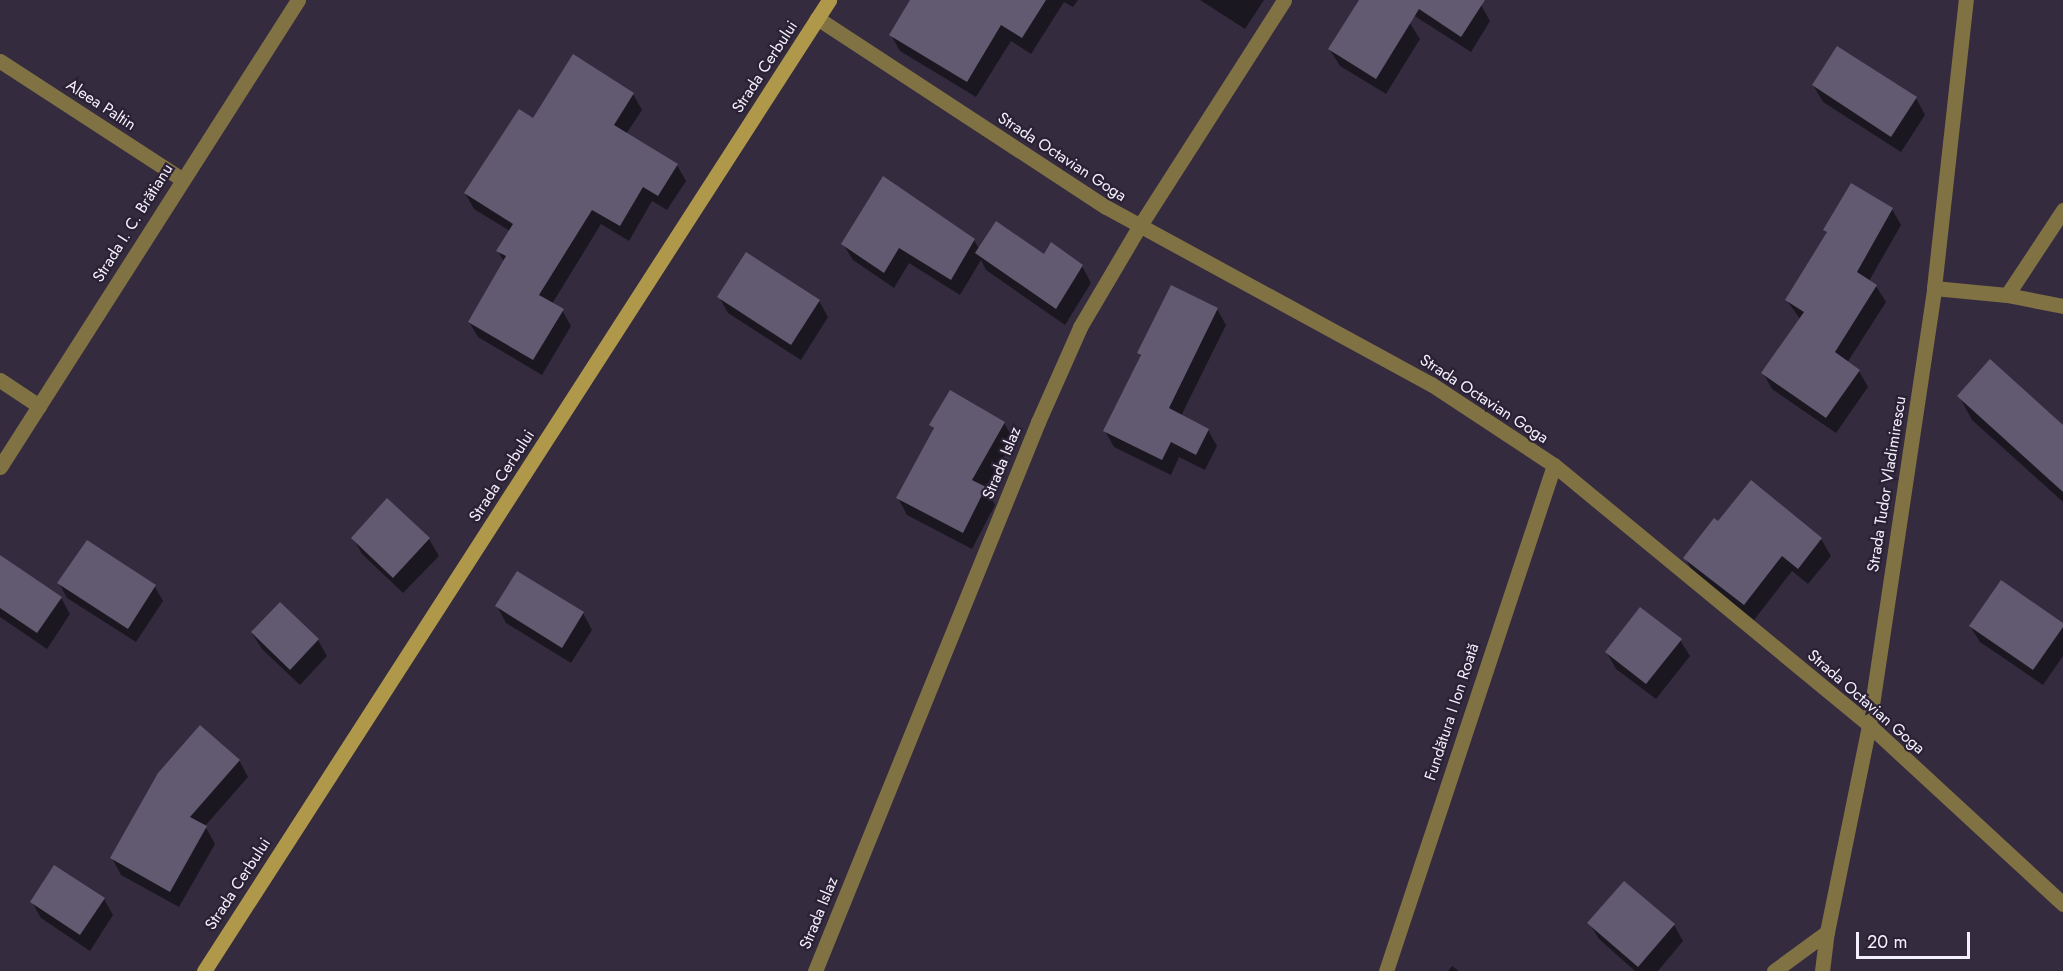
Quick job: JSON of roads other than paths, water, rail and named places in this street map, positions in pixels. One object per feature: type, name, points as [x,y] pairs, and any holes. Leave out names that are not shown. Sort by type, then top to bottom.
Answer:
[{"type":"street","name":"Strada I. C. Brătianu","points":[[0,467],[298,0]]},
{"type":"street","name":"Strada Cerbului","points":[[204,971],[829,0]]},
{"type":"street","name":"Strada Islaz","points":[[815,971],[1056,379],[1080,327],[1138,227],[1284,0]]},
{"type":"street","name":"Strada Tudor Vladimirescu","points":[[1822,971],[1827,932],[1869,725],[1934,288],[1966,0]]},
{"type":"street","name":"Strada Octavian Goga","points":[[818,18],[1138,227],[1296,308],[1431,384],[1554,465],[1869,725],[2063,904]]},
{"type":"street","name":"Aleea Paltin","points":[[0,61],[182,179]]},
{"type":"street","points":[[2007,295],[2063,210]]},
{"type":"street","points":[[1934,288],[2007,295],[2063,306]]},
{"type":"street","points":[[0,380],[39,406]]},
{"type":"street","name":"Fundătura I Ion Roată","points":[[1386,971],[1554,465]]},
{"type":"street","points":[[1774,971],[1827,932]]}]
